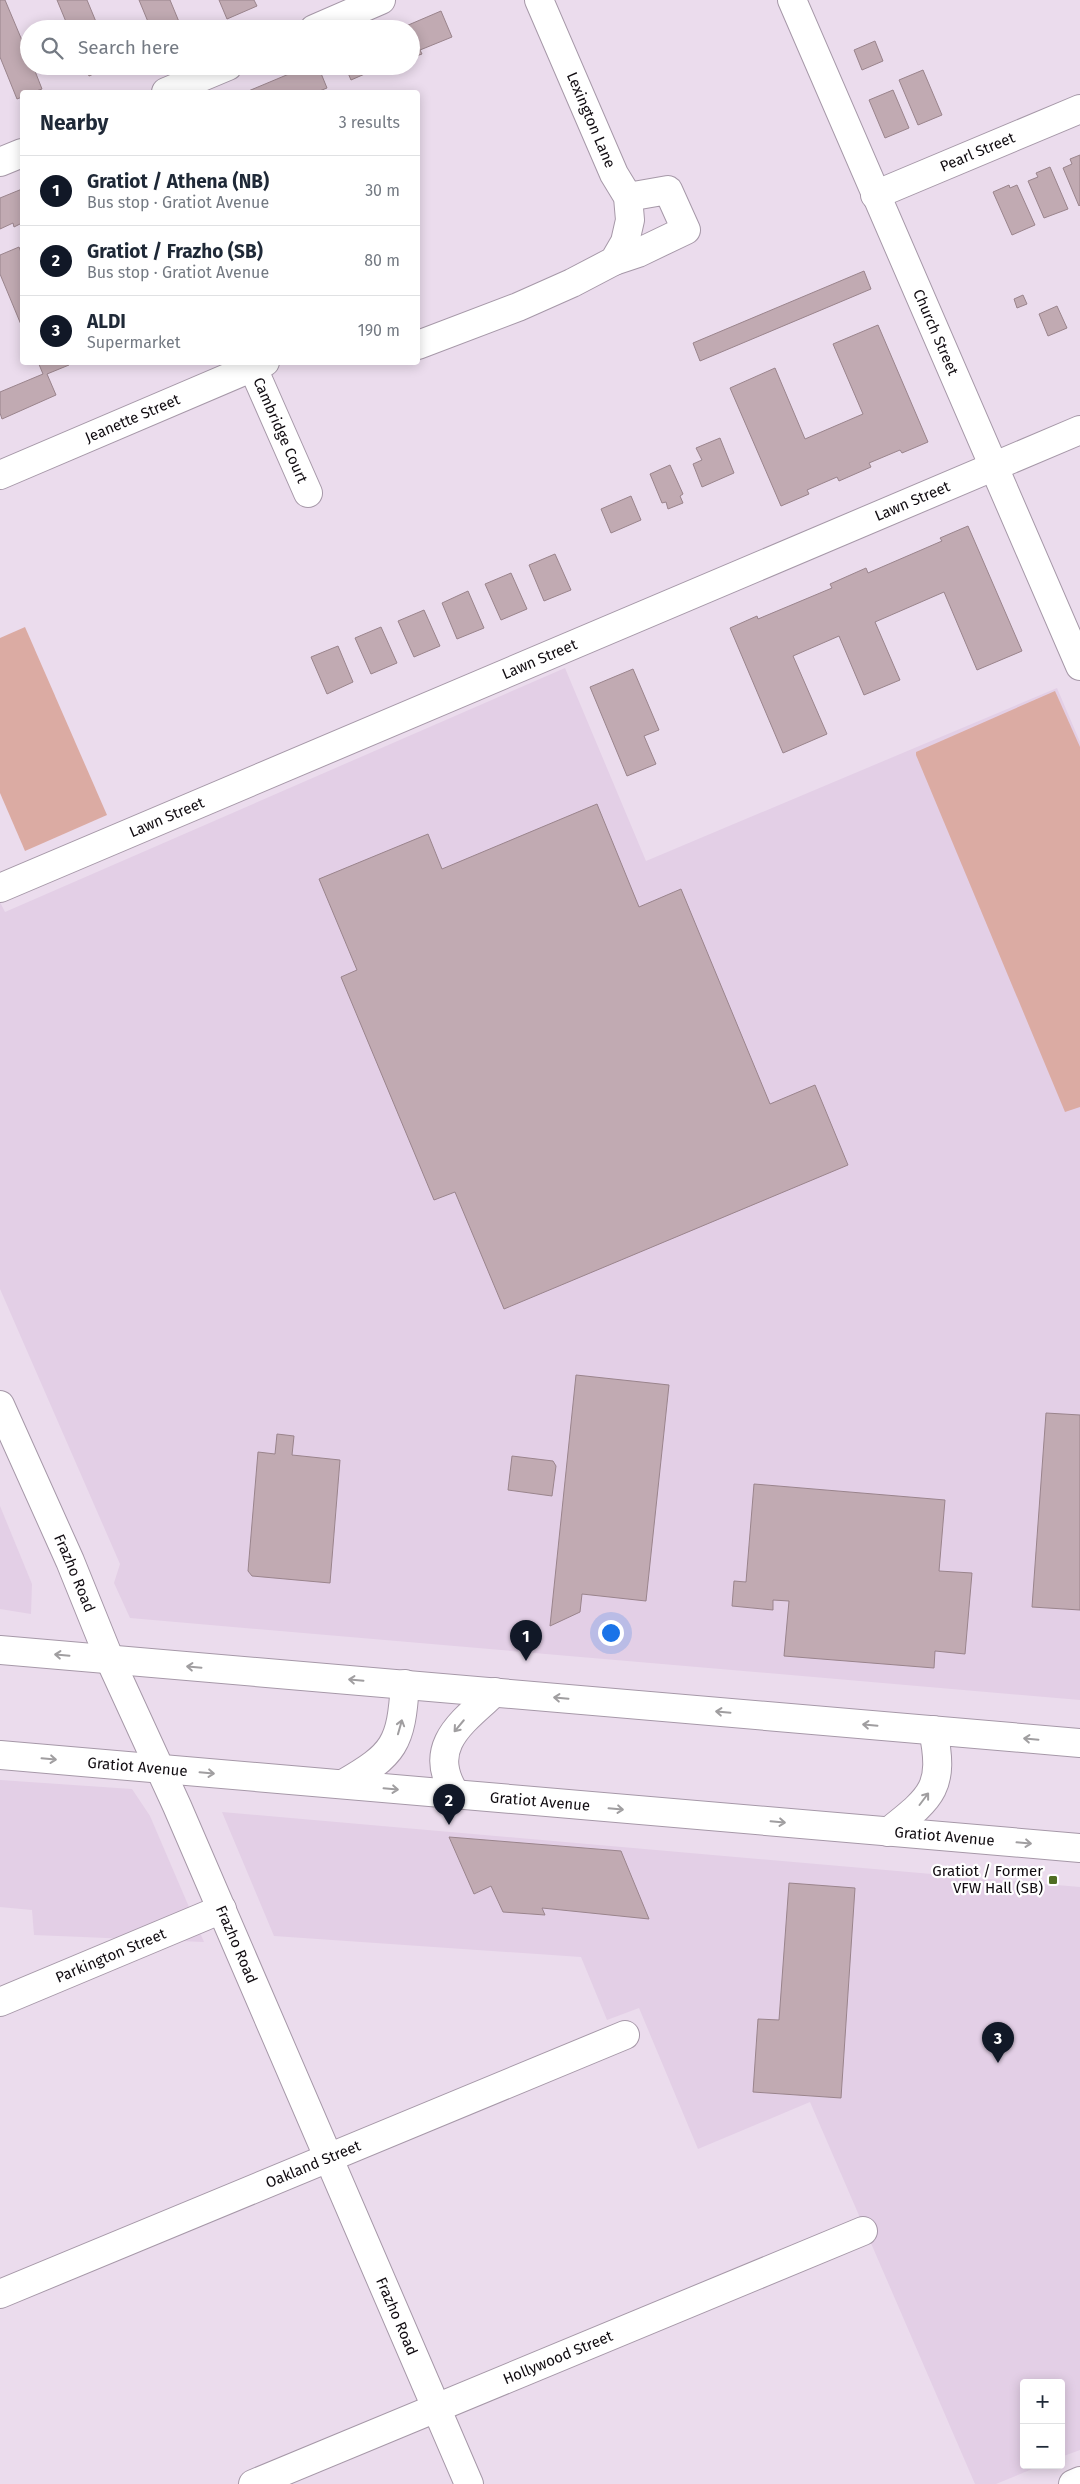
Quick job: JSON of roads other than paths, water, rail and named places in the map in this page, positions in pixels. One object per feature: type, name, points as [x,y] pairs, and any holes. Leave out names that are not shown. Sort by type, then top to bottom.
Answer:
[{"type":"street","points":[[335,20],[381,0]]},
{"type":"street","name":"Lexington Lane","points":[[540,0],[614,174],[628,197],[630,220],[619,251]]},
{"type":"street","name":"Church Street","points":[[792,0],[875,195],[995,465],[1080,666]]},
{"type":"street","points":[[171,90],[207,75]]},
{"type":"street","name":"Pearl Street","points":[[875,195],[1080,109]]},
{"type":"street","points":[[0,162],[20,153]]},
{"type":"street","points":[[420,344],[492,317],[572,283],[619,251],[638,253],[686,230],[668,190],[628,197]]},
{"type":"street","name":"Jeanette Street","points":[[0,475],[259,365]]},
{"type":"street","name":"Cambridge Court","points":[[259,365],[308,492]]},
{"type":"street","name":"Lawn Street","points":[[0,888],[1080,430]]},
{"type":"street","name":"Frazho Road","points":[[0,1405],[70,1561],[110,1660],[222,1910],[469,2484]]},
{"type":"street","points":[[0,1650],[1080,1742]]},
{"type":"street","points":[[343,1784],[367,1770],[393,1745],[400,1732],[405,1684]]},
{"type":"street","points":[[456,1795],[444,1770],[443,1759],[446,1746],[463,1721],[494,1692]]},
{"type":"street","points":[[888,1832],[915,1810],[926,1798],[937,1777],[939,1763],[933,1730]]},
{"type":"street","name":"Gratiot Avenue","points":[[0,1755],[1080,1848]]},
{"type":"street","name":"Parkington Street","points":[[0,2002],[222,1910]]},
{"type":"street","name":"Oakland Street","points":[[0,2294],[625,2035]]},
{"type":"street","name":"Hollywood Street","points":[[253,2484],[863,2231]]},
{"type":"street","points":[[1073,2484],[1080,2481]]},
{"type":"place","name":"Gratiot / Athena (NB)","points":[[526,1661]]},
{"type":"place","name":"Gratiot / Frazho (SB)","points":[[449,1825]]},
{"type":"place","name":"Gratiot / Former VFW Hall (SB)","points":[[1053,1880]]},
{"type":"place","name":"ALDI","points":[[998,2063]]}]
